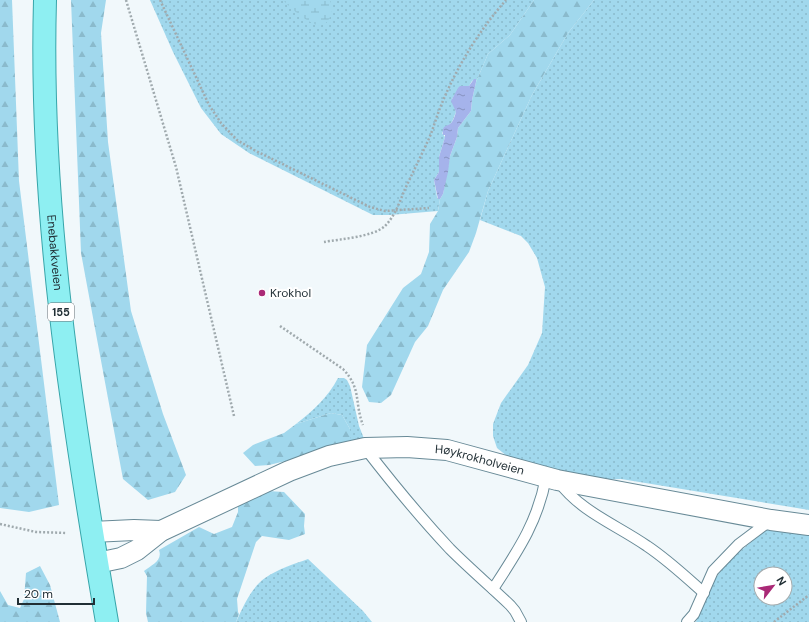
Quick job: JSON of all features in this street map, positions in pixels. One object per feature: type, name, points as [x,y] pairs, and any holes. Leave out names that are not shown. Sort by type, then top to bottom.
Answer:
[{"type":"main road","name":"Enebakkveien","points":[[45,0],[47,132],[54,248],[72,405],[107,622]]},
{"type":"street","name":"Høykrokholveien","points":[[97,563],[121,558],[137,550],[161,531],[289,470],[329,456],[370,448],[407,447],[447,450],[552,479],[771,520],[809,525]]},
{"type":"street","name":"Høykrokholveien","points":[[92,532],[134,530],[161,531]]},
{"type":"lane","points":[[370,448],[388,477],[448,547],[515,611],[521,622]]},
{"type":"lane","points":[[493,589],[521,547],[552,479],[586,509],[648,546],[667,560],[704,593]]},
{"type":"lane","points":[[687,622],[694,614],[713,571],[739,544],[771,520]]},
{"type":"path","points":[[126,0],[176,167],[234,416]]},
{"type":"path","points":[[160,0],[209,106],[221,123],[237,140],[254,150],[370,207],[385,211],[429,208]]},
{"type":"path","points":[[324,242],[361,236],[385,226],[396,210],[432,132],[439,109],[452,80],[478,36],[492,16],[506,0]]},
{"type":"path","points":[[280,326],[343,369],[350,376],[356,391],[361,422],[370,448]]},
{"type":"path","points":[[0,524],[36,532],[92,532]]},
{"type":"path","points":[[774,622],[809,595]]},
{"type":"green space","points":[[0,0],[12,0],[19,181],[59,505],[29,512],[0,508]]},
{"type":"green space","points":[[71,0],[106,0],[101,33],[108,142],[131,311],[163,414],[186,475],[175,492],[148,500],[123,479],[81,253]]},
{"type":"green space","points":[[150,0],[534,0],[510,35],[488,54],[476,82],[476,79],[472,81],[469,86],[464,86],[452,99],[456,112],[452,122],[442,133],[445,137],[439,157],[439,172],[434,180],[437,197],[440,199],[438,211],[373,215],[249,153],[221,134],[201,108],[173,52]]},
{"type":"green space","points":[[283,0],[330,0],[331,10],[329,20],[322,25],[313,23],[296,12]]},
{"type":"green space","points":[[534,0],[594,0],[568,33],[532,95],[488,191],[469,252],[443,290],[428,326],[415,342],[391,395],[381,403],[369,402],[362,387],[367,345],[403,288],[421,274],[429,252],[430,224],[438,211],[440,199],[443,194],[450,156],[457,137],[458,128],[471,111],[476,82],[488,54],[510,35]]},
{"type":"green space","points":[[594,0],[809,0],[809,510],[621,479],[598,480],[512,460],[497,448],[493,436],[493,424],[501,403],[528,365],[542,333],[545,287],[537,258],[528,243],[521,236],[480,220],[488,191],[532,95],[568,33]]},
{"type":"green space","points":[[338,378],[344,378],[347,380],[350,386],[359,426],[365,441],[344,447],[350,429],[342,415],[331,413],[296,424],[320,403]]},
{"type":"green space","points":[[331,413],[342,415],[350,429],[351,441],[344,447],[269,465],[255,466],[243,453],[253,445],[284,433],[296,424]]},
{"type":"green space","points":[[268,491],[284,492],[305,514],[305,534],[289,540],[262,536],[256,542],[237,599],[239,614],[236,622],[148,622],[146,613],[147,576],[144,571],[158,560],[160,554],[159,550],[199,527],[214,534],[232,527],[238,512],[238,505]]},
{"type":"green space","points":[[767,530],[809,532],[809,622],[696,622],[702,604],[715,579],[721,570],[743,549]]},
{"type":"green space","points":[[308,559],[363,611],[372,622],[236,622],[248,598],[260,582],[275,572]]},
{"type":"green space","points":[[40,566],[50,585],[60,622],[0,622],[0,591],[8,605],[20,608],[24,599],[26,573]]},
{"type":"water","points":[[474,79],[476,79],[476,82],[471,111],[458,128],[457,137],[450,156],[443,194],[440,199],[438,199],[434,180],[439,172],[439,157],[445,137],[445,135],[443,135],[443,129],[452,122],[456,112],[451,101],[460,86],[469,86]]},
{"type":"place","name":"Krokhol","points":[[262,293]]}]
